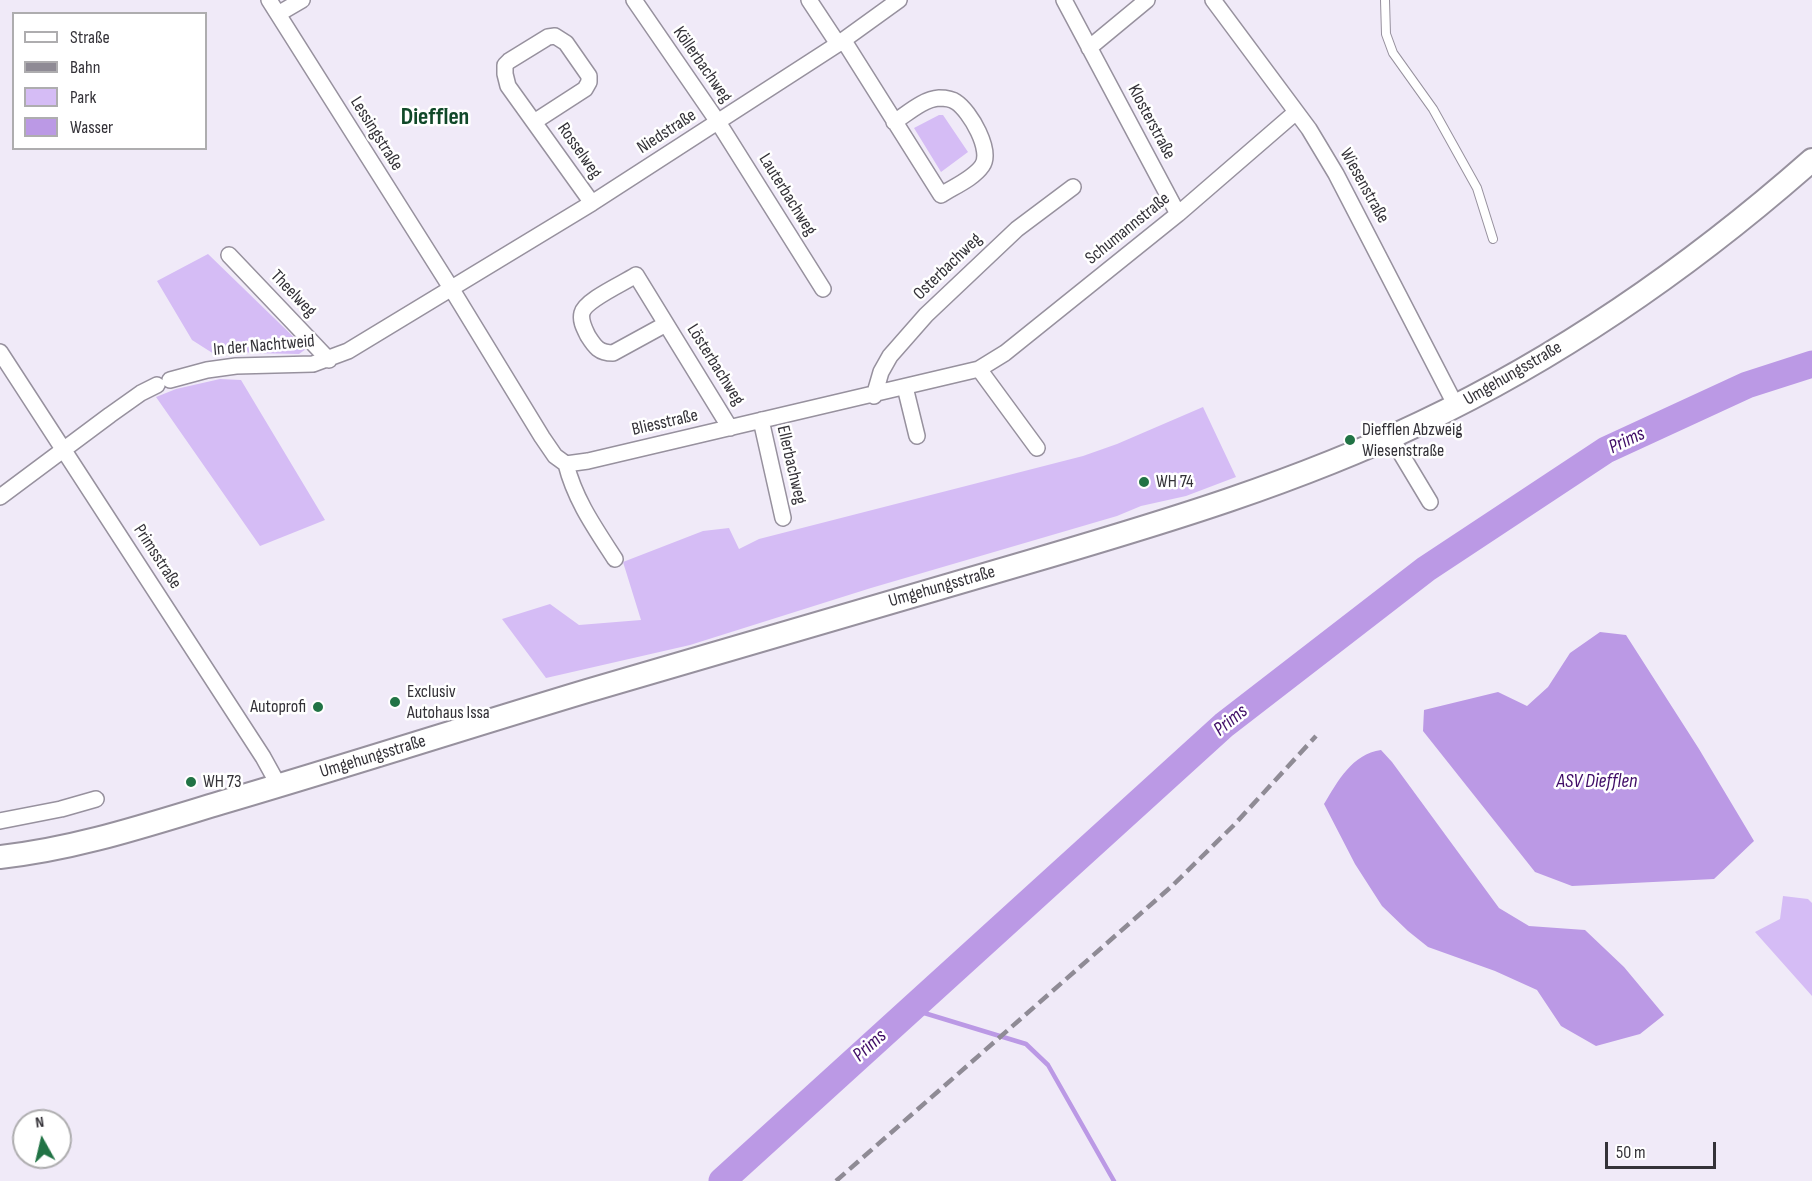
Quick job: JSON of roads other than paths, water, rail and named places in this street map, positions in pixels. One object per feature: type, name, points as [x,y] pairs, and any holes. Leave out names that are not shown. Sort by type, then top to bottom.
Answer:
[{"type":"main road","name":"Umgehungsstraße","points":[[0,857],[68,847],[279,786],[587,691],[1146,527],[1259,491],[1390,438],[1532,365],[1646,292],[1699,254],[1762,204],[1812,160]]},
{"type":"street","name":"Lessingstraße","points":[[269,0],[451,288]]},
{"type":"street","points":[[278,14],[302,0]]},
{"type":"street","name":"Köllerbachweg","points":[[634,0],[718,122]]},
{"type":"street","points":[[809,0],[841,43],[940,195],[973,175],[985,161],[982,138],[957,102],[937,98],[926,102],[894,122]]},
{"type":"street","name":"Niedstraße","points":[[451,288],[591,203],[841,43],[899,0]]},
{"type":"street","name":"Klosterstraße","points":[[1064,0],[1178,214]]},
{"type":"street","points":[[1089,48],[1148,0]]},
{"type":"street","name":"Wiesenstraße","points":[[1213,0],[1296,112],[1336,174],[1456,406]]},
{"type":"street","name":"Rosselweg","points":[[534,122],[585,88],[589,82],[589,76],[566,43],[555,36],[538,43],[509,61],[505,74],[508,86],[591,203]]},
{"type":"street","name":"Schumannstraße","points":[[979,369],[1005,353],[1178,214],[1296,112]]},
{"type":"street","name":"Lauterbachweg","points":[[718,122],[823,289]]},
{"type":"street","name":"Osterbachweg","points":[[874,396],[890,356],[918,324],[1017,229],[1073,187]]},
{"type":"street","name":"Theelweg","points":[[229,255],[329,360]]},
{"type":"street","name":"Lösterbachweg","points":[[666,324],[613,353],[603,353],[595,347],[582,325],[582,315],[586,305],[636,275],[730,428]]},
{"type":"street","points":[[451,288],[542,437],[555,456],[566,464],[578,501],[615,559]]},
{"type":"street","name":"In der Nachtweid","points":[[0,497],[141,393],[163,383],[207,370],[236,366],[313,364],[329,360],[348,351],[451,288]]},
{"type":"street","name":"Primsstraße","points":[[0,352],[263,757],[279,786]]},
{"type":"street","points":[[979,369],[1037,448]]},
{"type":"street","name":"Bliesstraße","points":[[566,464],[588,461],[874,396],[979,369]]},
{"type":"street","points":[[905,387],[917,436]]},
{"type":"street","name":"Ellerbachweg","points":[[761,420],[783,518]]},
{"type":"street","points":[[1390,438],[1430,502]]},
{"type":"street","points":[[0,821],[52,811],[96,799]]},
{"type":"lane","points":[[1385,0],[1386,34],[1393,53],[1433,109],[1477,188],[1493,239]]},
{"type":"water","name":"ASV Diefflen","points":[[1600,632],[1626,635],[1699,749],[1754,841],[1714,879],[1572,886],[1535,872],[1423,731],[1424,710],[1498,692],[1527,706],[1548,687],[1570,653]]},
{"type":"water","points":[[1381,750],[1499,908],[1529,926],[1585,930],[1624,967],[1664,1015],[1640,1034],[1596,1046],[1561,1026],[1537,990],[1495,971],[1428,947],[1408,931],[1382,906],[1355,864],[1324,804],[1354,763],[1362,757]]},
{"type":"waterway","name":"Prims","points":[[722,1181],[1224,725],[1426,569],[1606,450],[1747,385],[1812,364]]},
{"type":"waterway","points":[[911,1009],[1026,1044],[1048,1065],[1114,1181]]},
{"type":"railway","points":[[836,1181],[1172,886],[1233,826],[1316,736]]},
{"type":"place","name":"Diefflen Abzweig Wiesenstraße","points":[[1350,440]]},
{"type":"place","name":"WH 74","points":[[1144,482]]},
{"type":"place","name":"Exclusiv Autohaus Issa","points":[[395,702]]},
{"type":"place","name":"Autoprofi","points":[[318,707]]},
{"type":"place","name":"WH 73","points":[[191,782]]},
{"type":"district","name":"Diefflen","points":[[435,118]]}]
